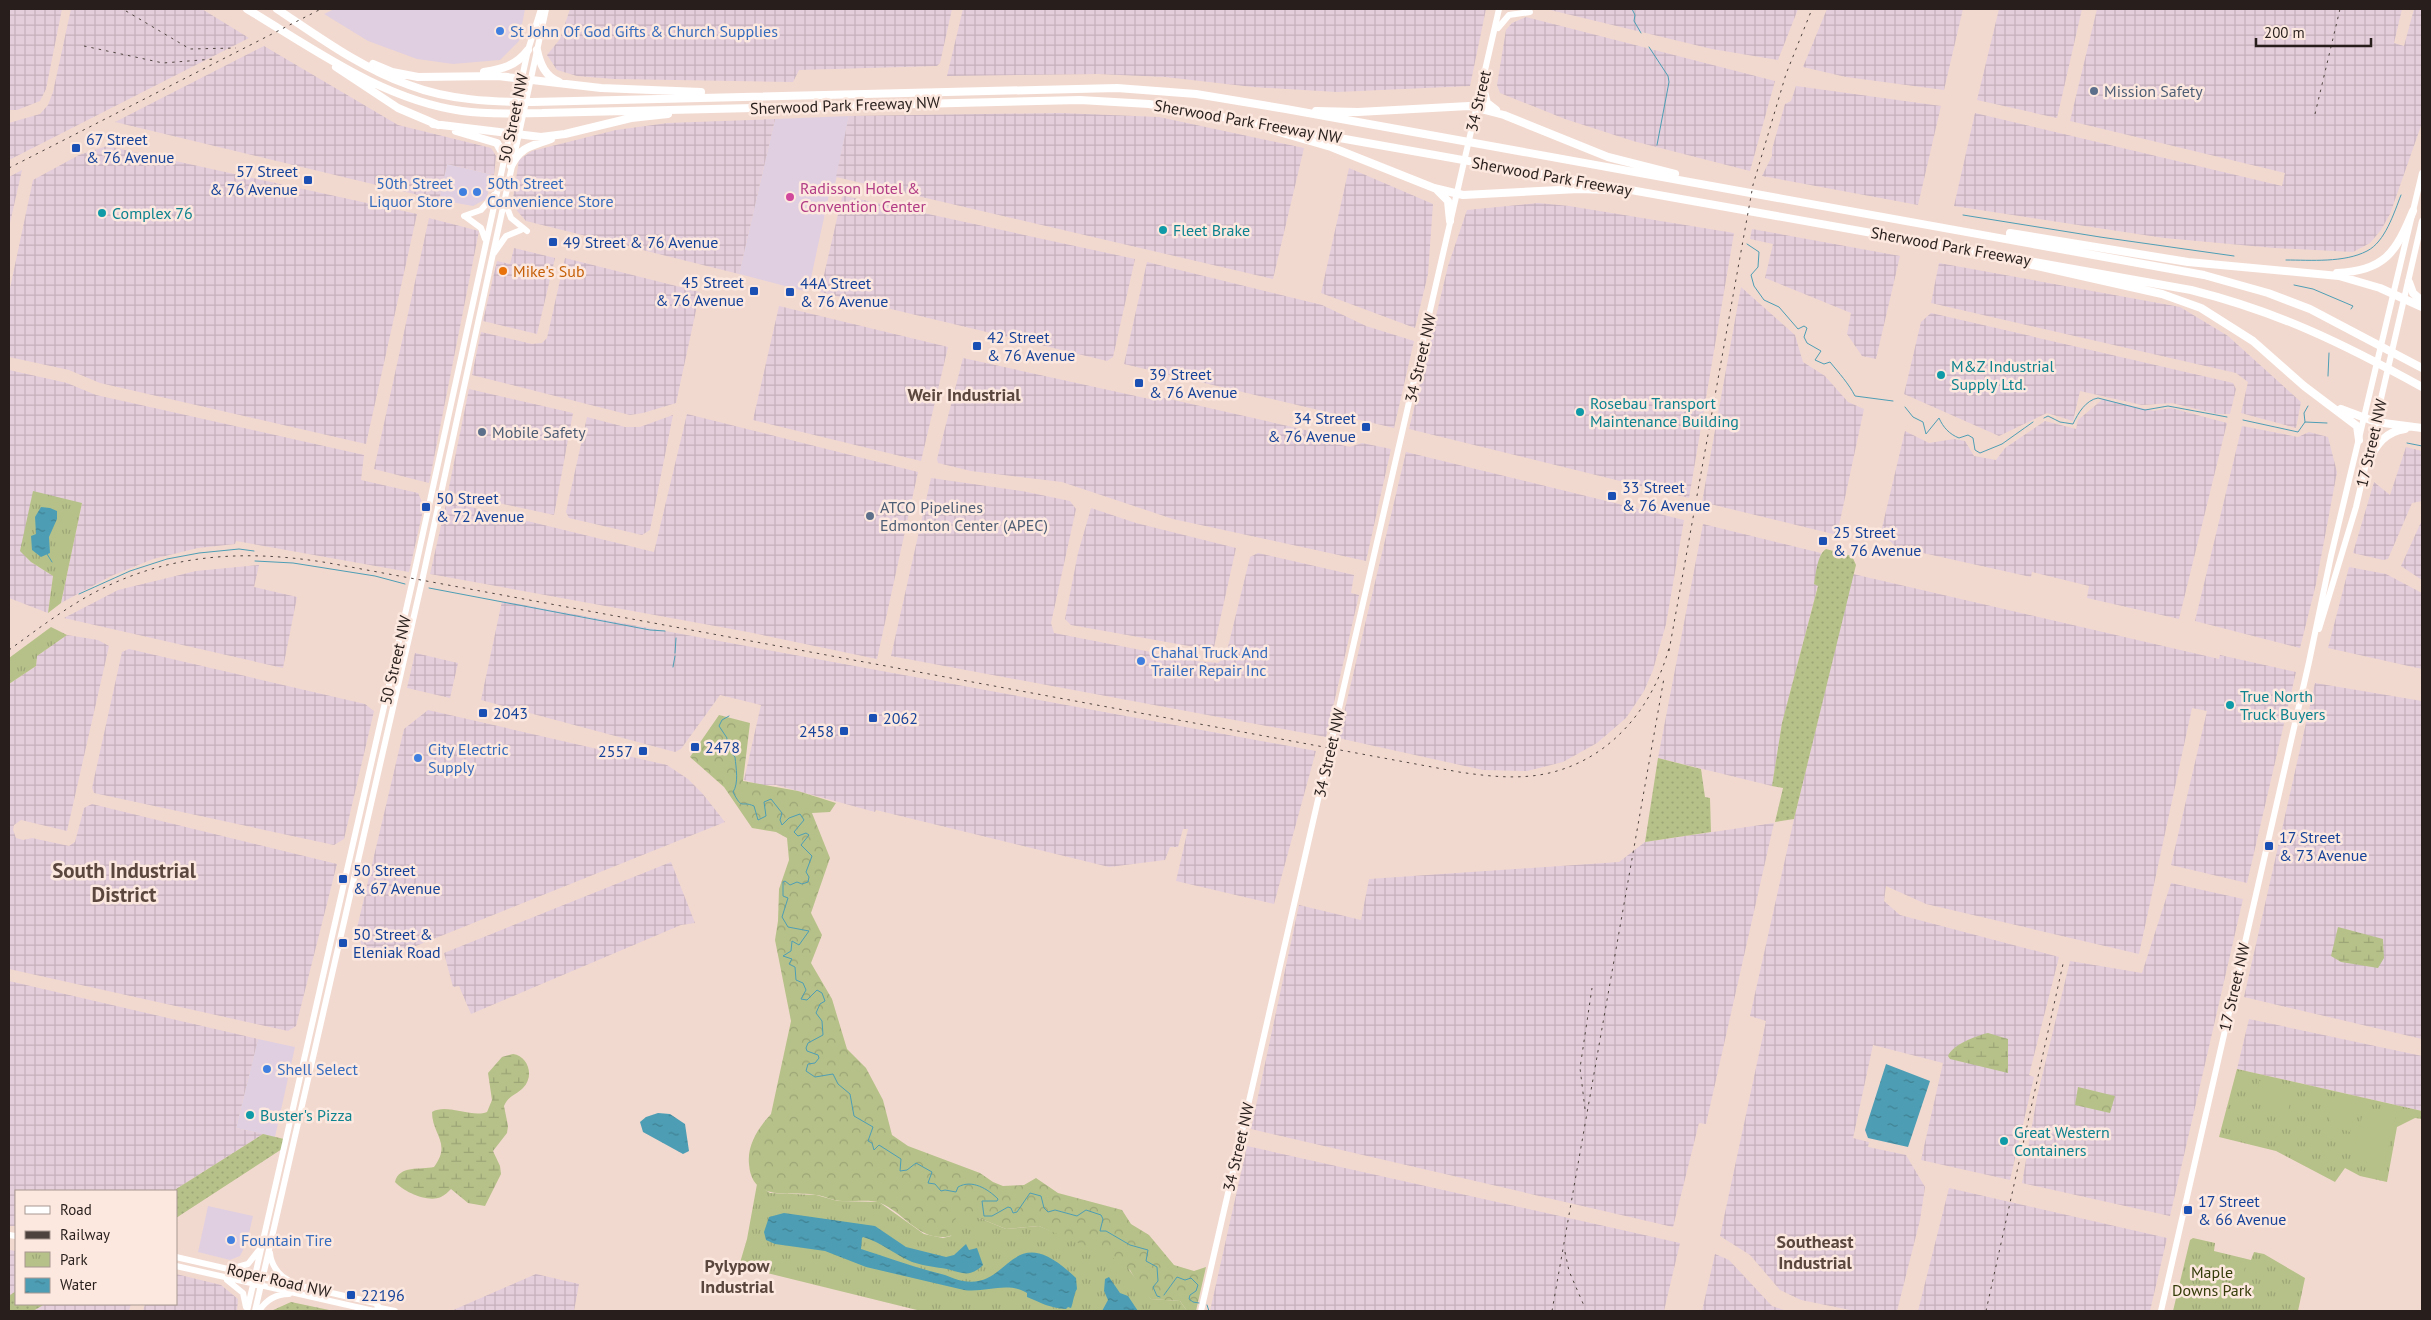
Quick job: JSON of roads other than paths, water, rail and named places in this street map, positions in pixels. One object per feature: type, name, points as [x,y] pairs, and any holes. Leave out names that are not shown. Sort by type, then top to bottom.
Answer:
[{"type":"highway","name":"Sherwood Park Freeway NW","points":[[247,9],[384,87],[420,101],[461,111],[502,114],[1080,100],[1149,104],[1463,160]]},
{"type":"highway","name":"Sherwood Park Freeway NW","points":[[277,9],[366,66],[388,77],[410,86],[458,98],[503,102],[1117,88],[1196,94],[1467,142]]},
{"type":"highway","points":[[318,36],[369,63],[392,72],[418,77],[470,76],[625,90],[714,92],[727,96]]},
{"type":"highway","points":[[295,38],[409,115],[433,124],[493,140],[499,144],[504,156]]},
{"type":"highway","points":[[470,76],[505,68],[516,62],[528,50]]},
{"type":"highway","points":[[537,50],[541,66],[549,76],[566,84]]},
{"type":"highway","points":[[1482,84],[1487,103],[1504,115]]},
{"type":"highway","points":[[1286,109],[1338,112],[1463,105],[1477,107],[1504,115],[1608,157],[1722,187]]},
{"type":"highway","points":[[433,124],[541,137],[565,134],[632,118],[692,109]]},
{"type":"highway","points":[[1218,115],[1330,146],[1434,188],[1457,194],[1472,196],[1579,189],[1644,192]]},
{"type":"highway","points":[[511,166],[519,152],[565,134]]},
{"type":"highway","name":"Sherwood Park Freeway","points":[[1467,142],[2166,267],[2248,287],[2289,301],[2333,320],[2422,368]]},
{"type":"highway","name":"Sherwood Park Freeway","points":[[1463,160],[1987,252],[2191,290],[2244,304],[2315,331],[2422,387]]},
{"type":"highway","points":[[1434,188],[1447,199],[1450,220]]},
{"type":"highway","points":[[1906,220],[1939,222],[2188,262],[2322,273],[2356,272],[2381,262],[2397,246],[2413,211]]},
{"type":"highway","points":[[1987,252],[2007,260],[2162,294],[2201,308],[2253,341],[2357,426],[2359,440]]},
{"type":"highway","points":[[2322,273],[2360,282],[2405,298],[2422,307]]},
{"type":"highway","points":[[2409,282],[2413,293],[2422,301]]},
{"type":"highway","points":[[2325,401],[2376,422],[2422,428]]},
{"type":"highway","points":[[2366,462],[2377,444],[2387,434],[2401,429],[2422,428]]},
{"type":"main road","name":"50 Street NW","points":[[255,1311],[256,1274],[266,1243],[422,581],[527,91],[528,50],[541,9]]},
{"type":"main road","name":"50 Street NW","points":[[247,1311],[257,1284],[263,1276],[266,1243],[411,588],[511,124],[519,90],[526,80],[537,50],[546,9]]},
{"type":"main road","name":"34 Street","points":[[1457,194],[1499,9]]},
{"type":"main road","points":[[1494,35],[1501,21],[1509,15],[1530,12],[1524,9]]},
{"type":"main road","points":[[2413,211],[2422,173]]},
{"type":"main road","points":[[486,243],[481,228],[465,216],[485,208],[497,189]]},
{"type":"main road","name":"34 Street NW","points":[[1201,1311],[1457,194]]},
{"type":"main road","points":[[491,258],[506,236],[524,230],[511,218],[504,198]]},
{"type":"main road","name":"17 Street NW","points":[[2161,1311],[2309,662],[2331,556],[2413,211]]},
{"type":"main road","name":"17 Street NW","points":[[2309,662],[2356,507],[2422,220]]},
{"type":"main road","points":[[229,1269],[248,1264],[266,1243]]},
{"type":"main road","points":[[266,1243],[271,1262],[275,1268],[283,1278],[296,1284]]},
{"type":"main road","name":"Roper Road NW","points":[[178,1257],[375,1303],[380,1308],[395,1311]]},
{"type":"main road","name":"Roper Road NW","points":[[178,1266],[374,1311],[380,1308]]},
{"type":"main road","points":[[222,1276],[241,1291],[245,1299],[247,1311]]},
{"type":"main road","points":[[259,1311],[275,1296],[296,1294]]},
{"type":"water","points":[[41,507],[57,511],[57,519],[49,537],[50,553],[41,557],[32,550],[31,536],[36,534],[35,517]]},
{"type":"water","points":[[1886,1064],[1930,1081],[1908,1147],[1868,1138],[1865,1130]]},
{"type":"water","points":[[658,1113],[670,1114],[685,1124],[689,1151],[683,1154],[643,1132],[640,1122],[646,1117]]},
{"type":"water","points":[[784,1213],[875,1226],[906,1247],[946,1257],[954,1255],[966,1244],[969,1250],[977,1248],[983,1265],[974,1272],[966,1273],[912,1262],[876,1242],[862,1238],[861,1249],[963,1281],[979,1281],[992,1275],[1013,1259],[1024,1254],[1037,1253],[1054,1260],[1076,1278],[1077,1289],[1071,1308],[1055,1308],[1027,1297],[1027,1293],[1012,1288],[964,1290],[866,1267],[825,1251],[775,1244],[766,1240],[764,1232],[769,1217]]},
{"type":"water","points":[[1109,1277],[1120,1293],[1128,1296],[1138,1311],[1102,1311],[1108,1300],[1104,1291],[1105,1279]]},
{"type":"waterway","points":[[1632,9],[1635,15],[1634,21],[1641,33]]},
{"type":"waterway","points":[[1649,47],[1668,76],[1669,82],[1657,145]]},
{"type":"waterway","points":[[2286,260],[2338,259],[2367,251],[2384,234],[2401,195]]},
{"type":"waterway","points":[[1963,215],[2234,256]]},
{"type":"waterway","points":[[1747,244],[1759,252],[1758,267],[1751,275],[1754,286],[1764,300],[1779,307],[1798,329],[1804,326],[1807,328],[1804,337],[1807,343],[1821,351],[1815,360],[1824,364],[1830,362],[1855,396],[1893,401]]},
{"type":"waterway","points":[[2294,285],[2313,289],[2353,306],[2351,309]]},
{"type":"waterway","points":[[2328,376],[2329,353]]},
{"type":"waterway","points":[[2044,418],[2048,416],[2060,422],[2073,424],[2086,404],[2098,398],[2145,410],[2168,406],[2227,417]]},
{"type":"waterway","points":[[2305,422],[2304,413],[2308,406]]},
{"type":"waterway","points":[[1905,407],[1913,417],[1923,422],[1926,434],[1939,418],[1947,430],[1955,436],[1959,438],[1968,435],[1973,438],[1975,450],[1980,453],[2002,444],[2033,422]]},
{"type":"waterway","points":[[2243,420],[2298,432],[2305,422],[2327,423]]},
{"type":"waterway","points":[[2407,443],[2422,446]]},
{"type":"waterway","points":[[79,594],[130,571],[167,559],[199,553],[239,549],[254,551]]},
{"type":"waterway","points":[[47,554],[52,562]]},
{"type":"waterway","points":[[255,561],[293,563],[375,576],[405,584]]},
{"type":"waterway","points":[[429,588],[650,630],[665,631]]},
{"type":"waterway","points":[[675,653],[676,638]]},
{"type":"waterway","points":[[673,667],[675,656]]},
{"type":"waterway","points":[[729,716],[722,720],[719,726],[727,738],[726,744],[733,748],[732,754],[735,757],[737,775],[733,792],[740,803],[754,806],[758,820],[766,816],[764,802],[771,799],[782,813],[780,820],[782,825],[789,818],[800,814],[804,820],[794,832],[798,836],[806,833],[809,835],[801,845],[812,856],[806,872],[809,877],[808,882],[802,884],[797,882],[790,885],[785,881],[783,882],[783,896],[788,898],[782,917],[788,927],[809,931],[799,945],[792,941],[791,951],[783,956],[792,959],[789,964],[795,967],[796,980],[803,983],[806,990],[801,999],[807,1000],[817,990],[822,993],[825,1001],[820,1004],[816,1013],[822,1021],[823,1035],[808,1043],[806,1048],[807,1051],[818,1055],[819,1058],[815,1063],[808,1064],[806,1071],[815,1077],[833,1074],[838,1084],[850,1094],[854,1116],[873,1127],[868,1141],[872,1143],[874,1150],[879,1145],[901,1159],[900,1171],[907,1170],[916,1163],[932,1172],[928,1183],[935,1184],[941,1191],[956,1192],[958,1187],[969,1184],[979,1186],[994,1195],[998,1199],[997,1201],[982,1201],[984,1216],[992,1216],[1008,1207],[1011,1208],[1013,1213],[1017,1212],[1030,1193],[1041,1196],[1044,1208],[1048,1212],[1055,1210],[1077,1216],[1086,1210],[1101,1215],[1103,1219],[1100,1231],[1106,1231],[1130,1245],[1148,1250],[1146,1261],[1157,1267],[1158,1281],[1153,1287],[1157,1296],[1160,1297]]},
{"type":"waterway","points":[[1164,1295],[1177,1277],[1185,1280],[1191,1278],[1198,1285],[1196,1291],[1190,1295],[1189,1299],[1199,1303]]},
{"type":"waterway","points":[[1207,1305],[1209,1311]]},
{"type":"railway","points":[[9,168],[321,9]]},
{"type":"railway","points":[[1669,651],[1753,185],[1786,74],[1812,9]]},
{"type":"railway","points":[[2315,114],[2340,9]]},
{"type":"railway","points":[[126,11],[190,49],[236,48]]},
{"type":"railway","points":[[84,46],[163,63],[214,59]]},
{"type":"railway","points":[[9,650],[88,596],[146,571],[206,558],[267,556],[329,563],[1459,772],[1509,777],[1539,775],[1564,769],[1586,759],[1607,746],[1640,711],[1663,668],[1670,644]]},
{"type":"railway","points":[[1552,1311],[1664,678]]},
{"type":"railway","points":[[1986,1311],[2063,964]]},
{"type":"railway","points":[[1585,1109],[1580,1068],[1592,988]]},
{"type":"railway","points":[[1565,1252],[1569,1271],[1585,1308]]},
{"type":"place","name":"St John Of God Gifts & Church Supplies","points":[[500,31]]},
{"type":"place","name":"Mission Safety","points":[[2094,91]]},
{"type":"place","name":"67 Street & 76 Avenue","points":[[76,148]]},
{"type":"place","name":"57 Street & 76 Avenue","points":[[308,180]]},
{"type":"place","name":"50th Street Liquor Store","points":[[463,192]]},
{"type":"place","name":"50th Street Convenience Store","points":[[477,192]]},
{"type":"place","name":"Radisson Hotel & Convention Center","points":[[790,197]]},
{"type":"place","name":"Complex 76","points":[[102,213]]},
{"type":"place","name":"Fleet Brake","points":[[1163,230]]},
{"type":"place","name":"49 Street & 76 Avenue","points":[[553,242]]},
{"type":"place","name":"Mike's Sub","points":[[503,271]]},
{"type":"place","name":"45 Street & 76 Avenue","points":[[754,291]]},
{"type":"place","name":"44A Street & 76 Avenue","points":[[790,292]]},
{"type":"place","name":"42 Street & 76 Avenue","points":[[977,346]]},
{"type":"place","name":"M&Z Industrial Supply Ltd.","points":[[1941,375]]},
{"type":"place","name":"39 Street & 76 Avenue","points":[[1139,383]]},
{"type":"place","name":"Rosebau Transport Maintenance Building","points":[[1580,412]]},
{"type":"place","name":"34 Street & 76 Avenue","points":[[1366,427]]},
{"type":"place","name":"Mobile Safety","points":[[482,432]]},
{"type":"place","name":"33 Street & 76 Avenue","points":[[1612,496]]},
{"type":"place","name":"50 Street & 72 Avenue","points":[[426,507]]},
{"type":"place","name":"ATCO Pipelines Edmonton Center (APEC)","points":[[870,516]]},
{"type":"place","name":"25 Street & 76 Avenue","points":[[1823,541]]},
{"type":"place","name":"Chahal Truck And Trailer Repair Inc","points":[[1141,661]]},
{"type":"place","name":"True North Truck Buyers","points":[[2230,705]]},
{"type":"place","name":"2043","points":[[483,713]]},
{"type":"place","name":"2062","points":[[873,718]]},
{"type":"place","name":"2458","points":[[844,731]]},
{"type":"place","name":"2478","points":[[695,747]]},
{"type":"place","name":"2557","points":[[643,751]]},
{"type":"place","name":"City Electric Supply","points":[[418,758]]},
{"type":"place","name":"17 Street & 73 Avenue","points":[[2269,846]]},
{"type":"place","name":"50 Street & 67 Avenue","points":[[343,879]]},
{"type":"place","name":"50 Street & Eleniak Road","points":[[343,943]]},
{"type":"place","name":"Shell Select","points":[[267,1069]]},
{"type":"place","name":"Buster's Pizza","points":[[250,1115]]},
{"type":"place","name":"Great Western Containers","points":[[2004,1141]]},
{"type":"place","name":"17 Street & 66 Avenue","points":[[2188,1210]]},
{"type":"place","name":"Fountain Tire","points":[[231,1240]]},
{"type":"place","name":"22196","points":[[351,1295]]},
{"type":"district","name":"Weir Industrial","points":[[964,395]]},
{"type":"district","name":"South Industrial District","points":[[124,883]]},
{"type":"district","name":"Southeast Industrial","points":[[1815,1252]]},
{"type":"district","name":"Pylypow Industrial","points":[[737,1276]]},
{"type":"park label","name":"Maple Downs Park","points":[[2212,1281]]}]
